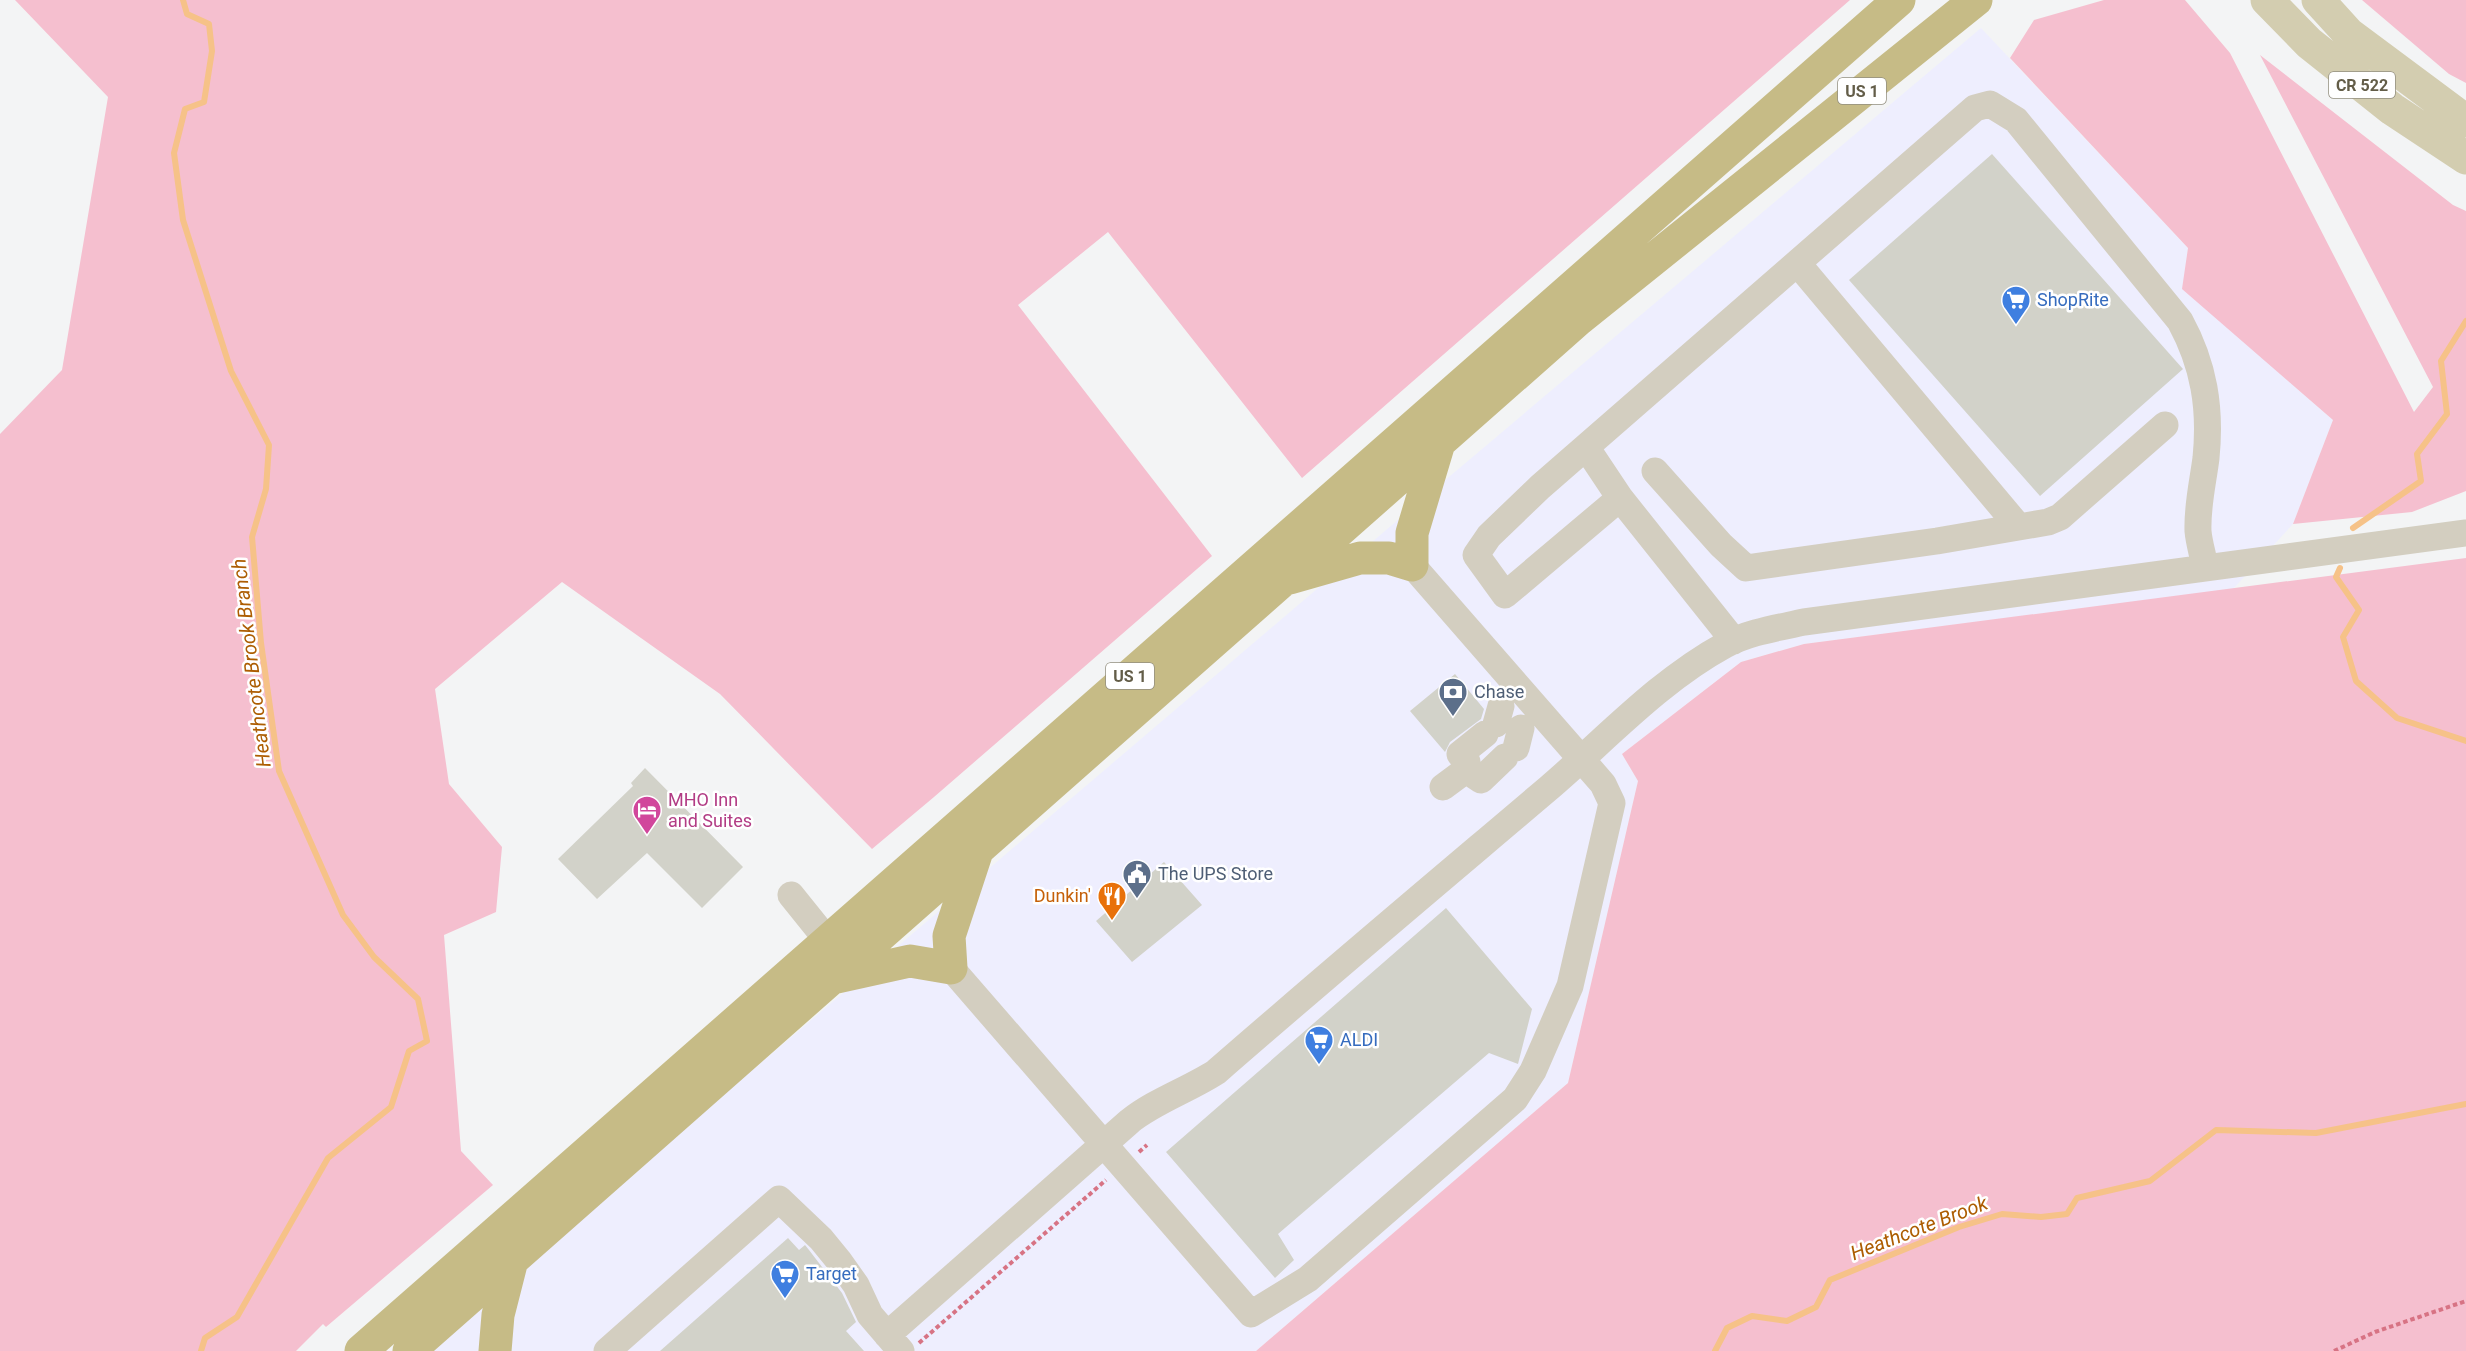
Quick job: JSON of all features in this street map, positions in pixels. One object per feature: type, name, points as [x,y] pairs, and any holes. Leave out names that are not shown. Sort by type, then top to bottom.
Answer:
[{"type":"highway","name":"US 1","points":[[361,1351],[1899,0]]},
{"type":"highway","name":"US 1","points":[[409,1351],[1578,320],[1976,0]]},
{"type":"highway","points":[[1283,580],[1360,558],[1389,558],[1412,565],[1412,533],[1440,442]]},
{"type":"highway","points":[[831,979],[910,961],[951,968],[949,936],[978,849]]},
{"type":"highway","points":[[495,1351],[498,1316],[512,1260]]},
{"type":"main road","name":"CR 522","points":[[2267,0],[2309,43],[2391,109],[2466,158]]},
{"type":"main road","name":"CR 522","points":[[2318,0],[2349,34],[2466,121]]},
{"type":"lane","points":[[1620,498],[1505,596],[1476,555],[1489,536],[1586,447],[1975,108],[1990,104],[2016,120],[2180,321],[2193,345],[2204,379],[2207,414],[2206,456],[2198,525],[2205,567]]},
{"type":"lane","points":[[1798,264],[2018,526]]},
{"type":"lane","points":[[1655,471],[1746,568],[1938,541],[2048,522],[2060,517],[2164,424]]},
{"type":"lane","points":[[1586,447],[1620,498],[1734,641]]},
{"type":"lane","points":[[607,1351],[779,1199],[821,1239],[839,1261],[856,1285],[870,1315],[902,1343],[1146,1108],[1192,1087],[1216,1072],[1581,760],[1664,686],[1692,665],[1734,641],[1765,630],[1803,622],[2466,533]]},
{"type":"lane","points":[[951,968],[1251,1314],[1308,1279],[1515,1098],[1533,1071],[1570,986],[1612,803],[1603,784],[1412,565]]},
{"type":"lane","points":[[1443,787],[1469,769],[1481,780],[1504,733]]},
{"type":"lane","points":[[791,895],[828,941]]},
{"type":"path","points":[[902,1343],[1147,1145]]},
{"type":"path","points":[[2334,1351],[2375,1332],[2466,1301]]},
{"type":"shaded area","points":[[15,0],[1850,0],[1302,478],[1108,232],[1018,305],[1212,556],[872,849],[720,694],[562,582],[435,689],[449,784],[502,847],[496,912],[444,935],[461,1151],[493,1185],[326,1327],[323,1324],[296,1351],[0,1351],[0,434],[62,370],[108,97]]},
{"type":"shaded area","points":[[2104,0],[2185,0],[2230,53],[2414,412],[2433,387],[2260,55],[2453,205],[2466,211],[2466,491],[2412,512],[2293,524],[2333,420],[2182,289],[2188,248],[2010,58],[2034,20]]},
{"type":"shaded area","points":[[2362,0],[2466,0],[2466,83],[2449,74]]},
{"type":"shaded area","points":[[1981,28],[2188,248],[2183,289],[2333,420],[2293,524],[2233,589],[1804,644],[1741,662],[1622,754],[1638,781],[1568,1083],[1256,1351],[423,1351],[1392,525]]},
{"type":"shaded area","points":[[2466,558],[2466,1351],[1256,1351],[1568,1083],[1638,781],[1622,754],[1741,662],[1804,644]]},
{"type":"building","name":"ShopRite","points":[[1992,154],[2183,369],[2040,496],[1849,280]]},
{"type":"building","name":"Chase","points":[[1455,674],[1484,709],[1481,719],[1450,742],[1445,752],[1410,711]]},
{"type":"building","name":"MHO Inn and Suites","points":[[645,768],[743,867],[702,908],[647,853],[597,899],[558,859],[633,786],[631,783]]},
{"type":"building","points":[[1164,862],[1202,905],[1132,962],[1096,921]]},
{"type":"building","points":[[1446,908],[1532,1009],[1518,1064],[1489,1053],[1278,1234],[1294,1260],[1275,1278],[1166,1152]]},
{"type":"building","name":"Target","points":[[788,1238],[799,1250],[805,1245],[842,1293],[856,1322],[846,1331],[864,1351],[660,1351]]},
{"type":"waterway","name":"Heathcote Brook Branch","points":[[183,0],[187,14],[209,24],[212,51],[204,102],[185,109],[174,153],[183,220],[231,371],[269,445],[266,489],[252,537],[261,643],[279,771],[343,915],[374,957],[418,999],[427,1041],[409,1051],[391,1107],[328,1158],[237,1317],[205,1338],[201,1351]]},
{"type":"waterway","name":"Heathcote Brook","points":[[2353,528],[2421,481],[2417,454],[2447,414],[2441,361],[2466,321]]},
{"type":"waterway","name":"Heathcote Brook","points":[[2340,568],[2336,577],[2359,610],[2343,637],[2356,681],[2397,718],[2466,741]]},
{"type":"waterway","name":"Heathcote Brook","points":[[1715,1351],[1727,1328],[1752,1316],[1787,1321],[1816,1307],[1830,1280],[1959,1227],[2002,1214],[2041,1217],[2067,1214],[2077,1198],[2150,1181],[2216,1130],[2316,1133],[2466,1104]]},
{"type":"place","name":"ShopRite","points":[[2016,326]]},
{"type":"place","name":"Chase","points":[[1453,718]]},
{"type":"place","name":"MHO Inn and Suites","points":[[647,836]]},
{"type":"place","name":"The UPS Store","points":[[1137,900]]},
{"type":"place","name":"Dunkin'","points":[[1112,922]]},
{"type":"place","name":"ALDI","points":[[1319,1066]]},
{"type":"place","name":"Target","points":[[785,1300]]}]
